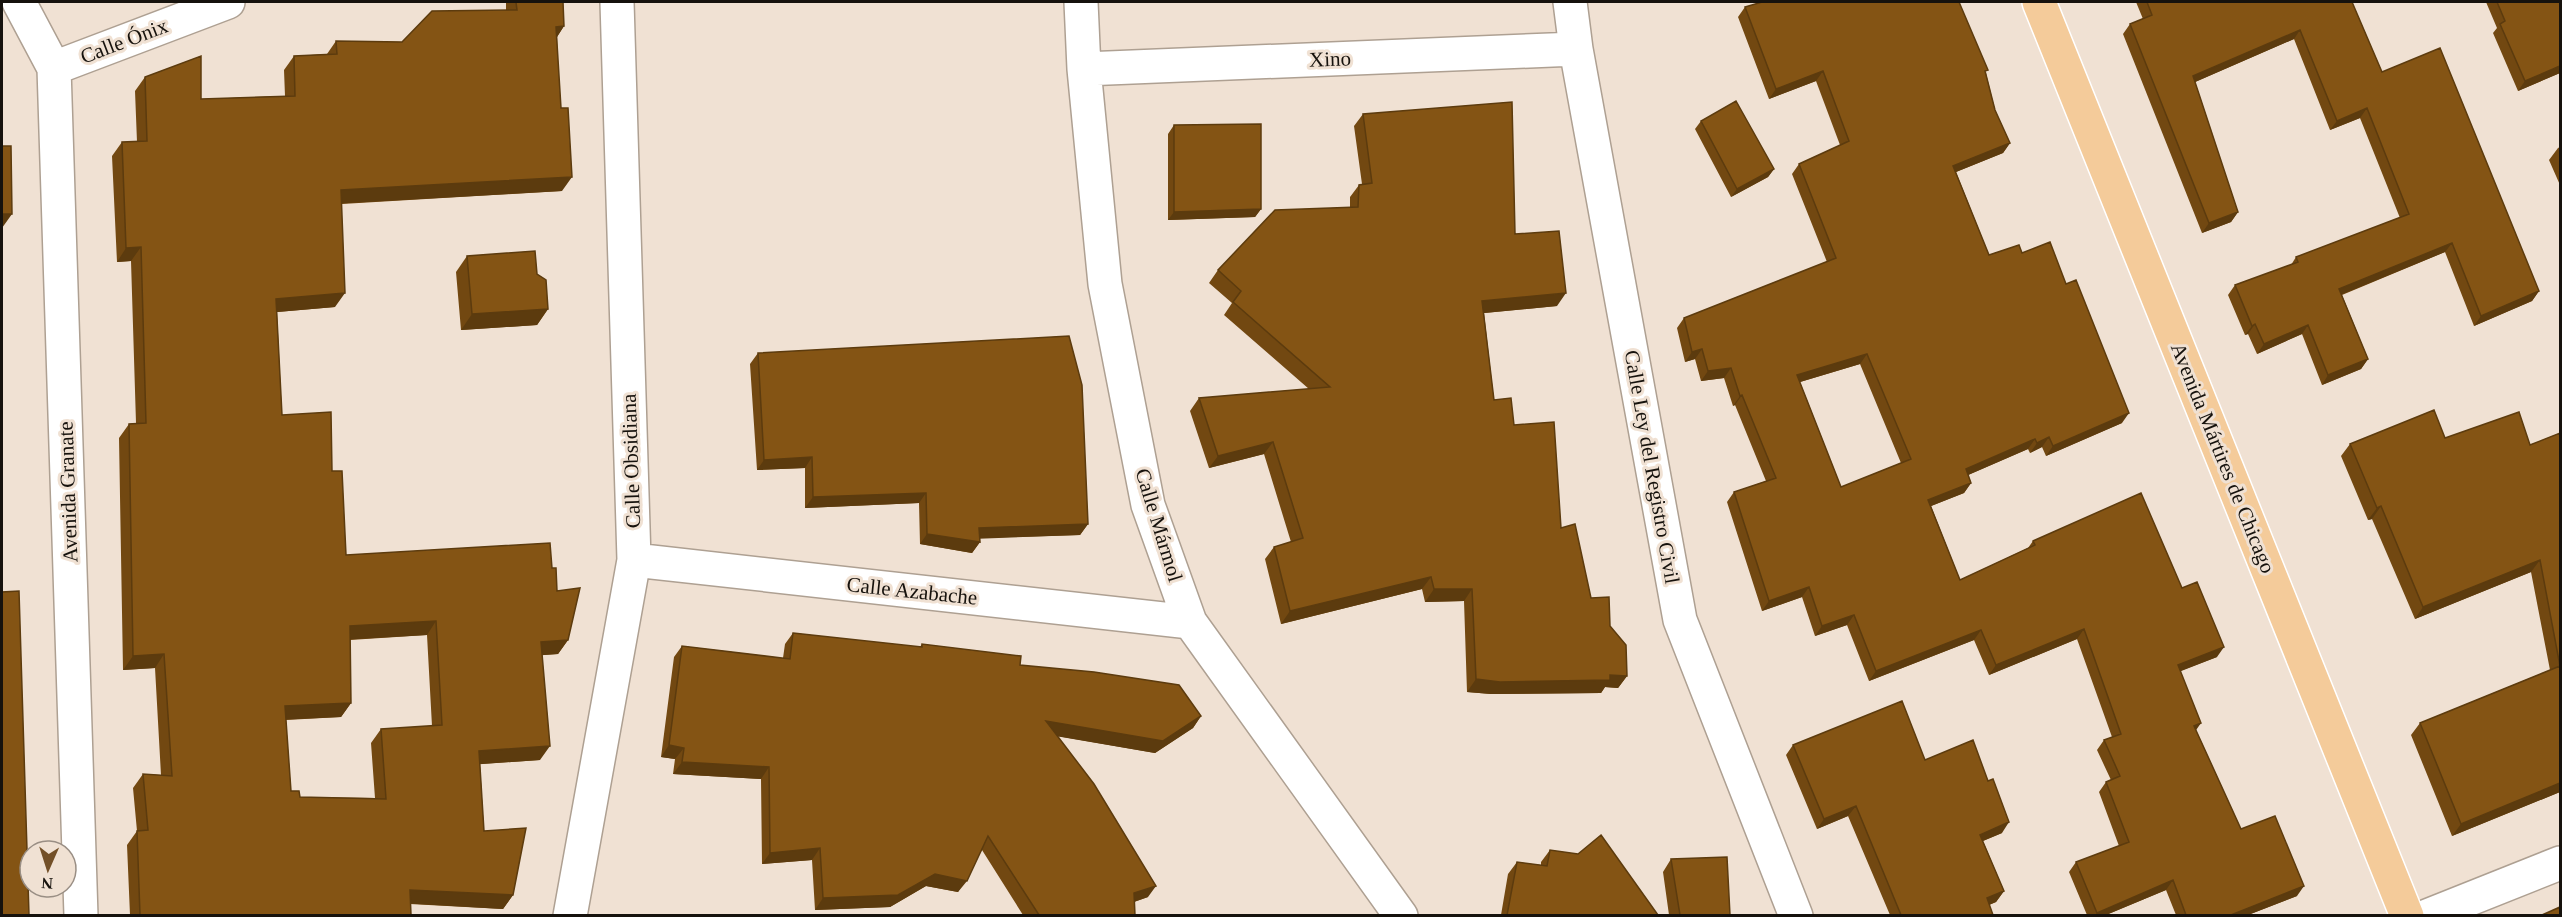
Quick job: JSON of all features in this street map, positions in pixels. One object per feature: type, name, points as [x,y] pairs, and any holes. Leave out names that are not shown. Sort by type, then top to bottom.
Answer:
[{"type":"main road","name":"Avenida Mártires de Chicago","points":[[2039,2],[2407,915]]},
{"type":"street","points":[[19,2],[54,68]]},
{"type":"street","name":"Calle Ónix","points":[[54,68],[228,2]]},
{"type":"street","name":"Calle Obsidiana","points":[[570,915],[634,560],[617,2]]},
{"type":"street","name":"Calle Mármol","points":[[1081,2],[1084,69],[1105,284],[1148,505],[1190,622],[1277,747],[1401,915]]},
{"type":"street","name":"Calle Ley del Registro Civil","points":[[1570,2],[1576,49],[1680,620],[1796,915]]},
{"type":"street","name":"Xino","points":[[1084,69],[1576,49]]},
{"type":"street","name":"Avenida Granate","points":[[54,68],[81,915]]},
{"type":"street","name":"Calle Azabache","points":[[634,560],[1190,622]]},
{"type":"street","points":[[2427,915],[2560,863]]},
{"type":"building","points":[[516,2],[563,2],[564,26],[556,27],[561,108],[568,108],[572,177],[341,190],[345,293],[276,299],[282,415],[331,412],[332,471],[342,471],[346,555],[550,543],[552,568],[556,568],[557,591],[580,588],[568,640],[541,642],[550,746],[479,751],[484,831],[526,828],[513,895],[410,890],[411,915],[140,915],[137,831],[148,830],[143,774],[172,776],[164,654],[133,656],[129,424],[146,423],[141,247],[126,248],[122,142],[147,141],[145,77],[201,56],[201,99],[295,96],[294,56],[337,54],[336,41],[402,42],[432,11],[517,10]],"holes":[[[436,621],[442,725],[381,729],[386,799],[300,797],[299,791],[291,791],[285,706],[351,703],[350,626]]]},
{"type":"building","points":[[1762,2],[1959,2],[1988,70],[1985,71],[1995,110],[2010,143],[1953,166],[1989,255],[2019,245],[2022,253],[2050,242],[2066,284],[2076,280],[2129,413],[2053,446],[2049,437],[2037,443],[2035,439],[1966,469],[1971,483],[1928,500],[1960,580],[2035,545],[2033,541],[2141,493],[2182,588],[2197,582],[2224,647],[2178,665],[2201,723],[2194,726],[2241,829],[2275,816],[2304,886],[2231,915],[2186,915],[2173,880],[2097,913],[2076,862],[2129,842],[2106,782],[2120,776],[2104,740],[2121,734],[2084,629],[1996,665],[1981,630],[1876,671],[1854,615],[1822,626],[1809,587],[1769,601],[1734,492],[1776,478],[1742,395],[1740,396],[1731,368],[1708,371],[1702,349],[1692,352],[1684,318],[1836,258],[1799,164],[1849,141],[1823,71],[1776,89],[1745,7]],"holes":[[[1867,354],[1911,459],[1841,487],[1797,375]]]},
{"type":"building","points":[[2147,2],[2352,2],[2382,72],[2440,48],[2539,291],[2481,316],[2452,243],[2339,289],[2368,359],[2328,375],[2308,325],[2264,344],[2255,324],[2252,326],[2235,285],[2298,262],[2296,257],[2409,214],[2367,108],[2337,121],[2300,30],[2193,76],[2238,212],[2209,223],[2130,24],[2152,15]]},
{"type":"building","points":[[2497,2],[2560,2],[2560,66],[2525,81],[2500,24],[2505,21]]},
{"type":"building","points":[[1736,101],[1774,169],[1737,189],[1701,121]]},
{"type":"building","points":[[1512,102],[1515,234],[1559,231],[1566,293],[1482,301],[1494,400],[1511,398],[1514,425],[1554,422],[1561,528],[1575,524],[1591,598],[1609,597],[1610,626],[1626,645],[1627,676],[1610,675],[1610,680],[1500,682],[1476,679],[1472,589],[1434,589],[1431,577],[1290,611],[1274,547],[1303,538],[1273,442],[1218,456],[1199,398],[1330,387],[1233,302],[1241,291],[1218,270],[1275,210],[1358,207],[1359,185],[1372,183],[1363,114]]},
{"type":"building","points":[[1261,124],[1261,209],[1174,212],[1174,125]]},
{"type":"building","points":[[2,146],[11,146],[12,214],[2,214]]},
{"type":"building","points":[[535,251],[537,274],[546,280],[548,309],[472,314],[467,256]]},
{"type":"building","points":[[1069,336],[1082,385],[1088,524],[979,528],[980,542],[927,534],[926,493],[813,497],[812,457],[764,460],[758,353]]},
{"type":"building","points":[[2434,410],[2445,438],[2519,412],[2530,445],[2560,433],[2560,666],[2540,560],[2423,607],[2381,506],[2377,508],[2350,444]]},
{"type":"building","points":[[19,591],[27,839],[18,839],[18,899],[29,899],[29,915],[2,915],[2,592]]},
{"type":"building","points":[[793,633],[922,647],[922,644],[1021,656],[1020,665],[1094,672],[1179,685],[1201,716],[1163,741],[1046,721],[1094,784],[1156,886],[1134,893],[1135,915],[1039,915],[988,836],[967,881],[935,874],[898,895],[823,898],[820,848],[770,853],[769,767],[682,762],[684,748],[669,745],[682,646],[790,659]]},
{"type":"building","points":[[2560,666],[2560,783],[2461,824],[2420,723]]},
{"type":"building","points":[[1902,701],[1925,760],[1973,740],[1988,781],[1993,779],[2009,822],[1980,835],[2004,891],[1987,898],[1993,915],[1901,915],[1856,806],[1824,819],[1793,745]]},
{"type":"building","points":[[1601,835],[1658,915],[1507,915],[1517,862],[1547,866],[1550,850],[1578,854]]},
{"type":"building","points":[[1727,857],[1730,915],[1680,915],[1671,859]]},
{"type":"building","points":[[2560,907],[2560,915],[2542,915]]}]
